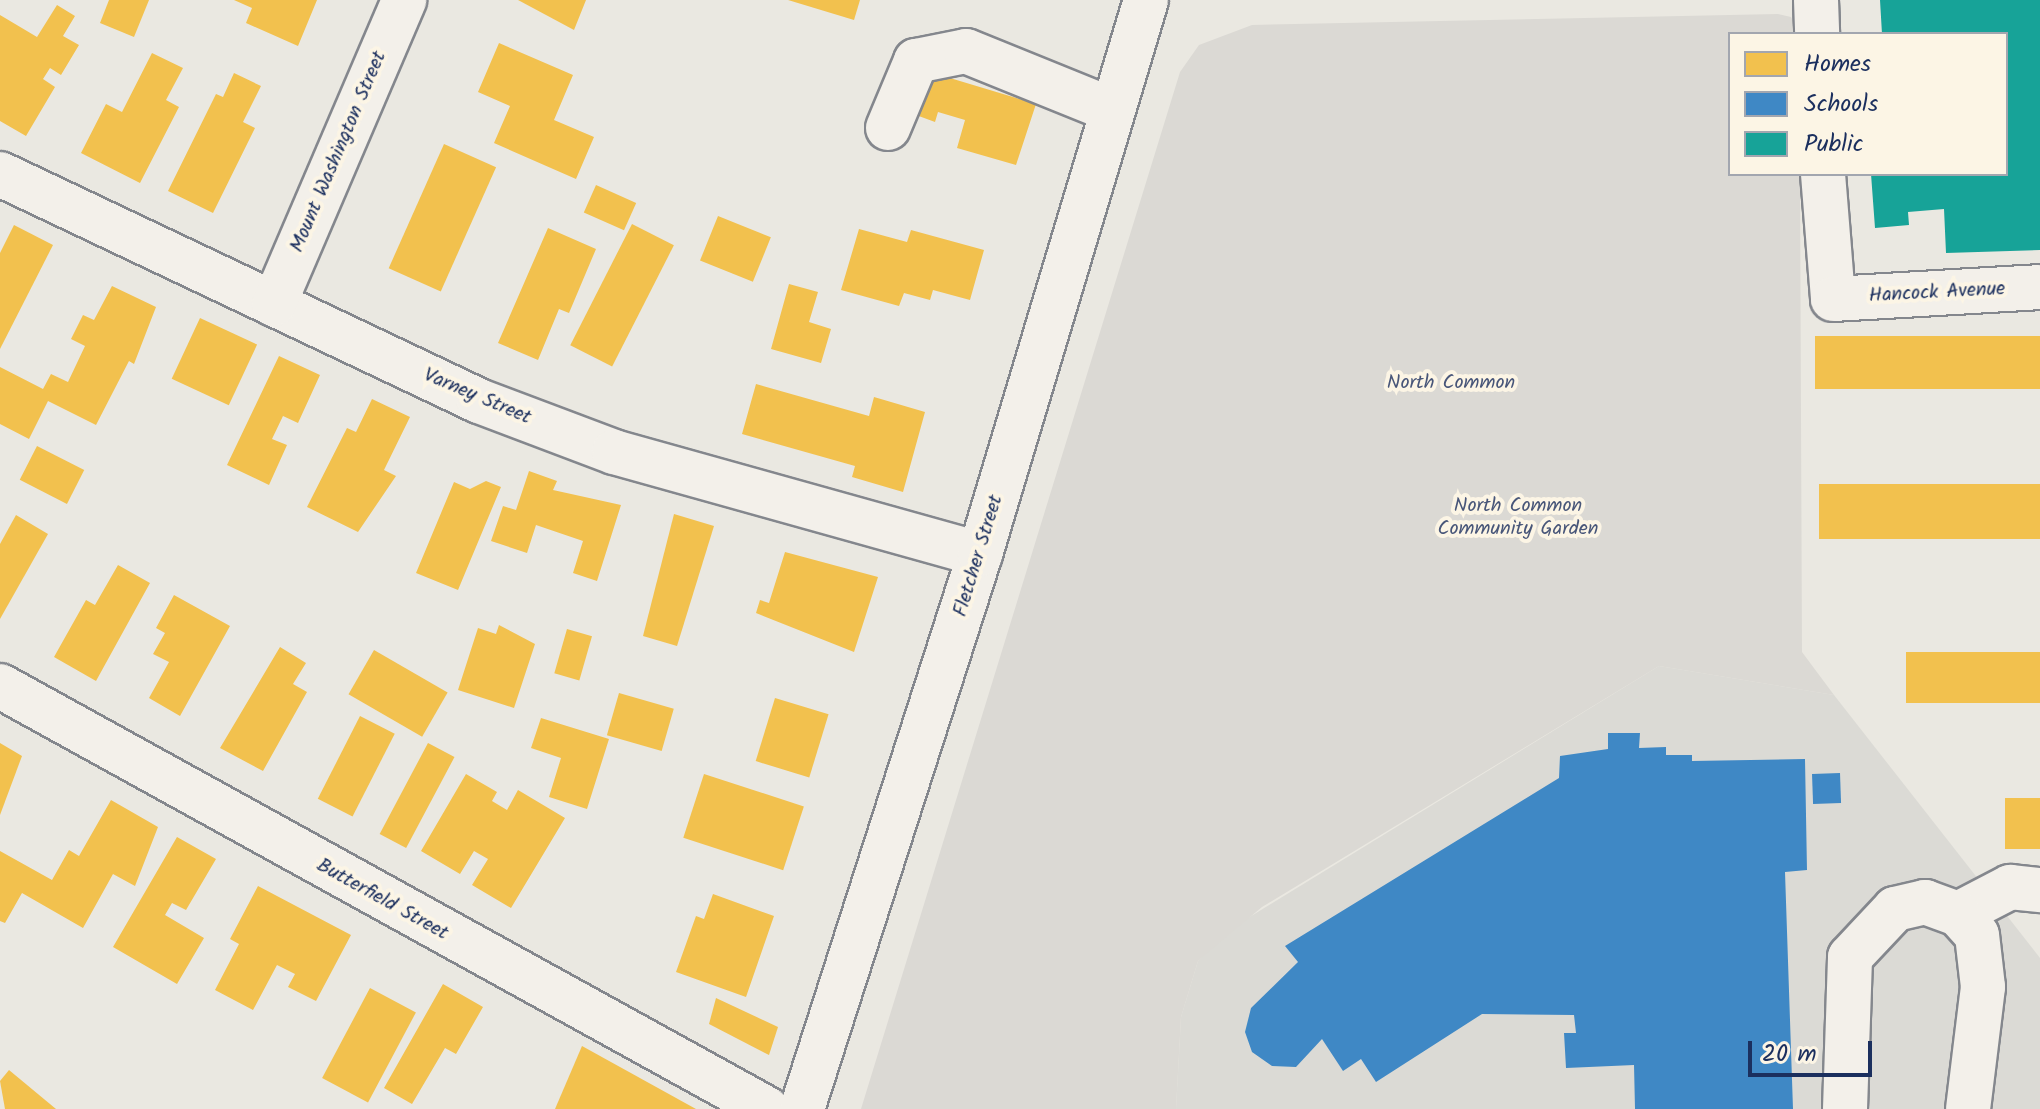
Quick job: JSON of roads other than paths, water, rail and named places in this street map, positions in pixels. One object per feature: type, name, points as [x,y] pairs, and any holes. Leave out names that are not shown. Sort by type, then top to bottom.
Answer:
[{"type":"street","name":"Mount Washington Street","points":[[274,304],[404,0]]},
{"type":"street","name":"Fletcher Street","points":[[802,1109],[980,554],[1146,0]]},
{"type":"street","points":[[1816,0],[1817,32]]},
{"type":"street","points":[[888,128],[916,61],[966,51],[1112,110]]},
{"type":"street","name":"Varney Street","points":[[0,174],[479,401],[614,452],[980,554]]},
{"type":"street","name":"Hancock Avenue","points":[[1823,176],[1833,299],[2040,287]]},
{"type":"street","name":"Butterfield Street","points":[[0,686],[767,1109]]},
{"type":"street","points":[[1958,914],[2025,888]]},
{"type":"street","points":[[1845,1109],[1850,957],[1895,909],[1925,902],[1958,914],[1977,935],[1983,987],[1968,1109]]},
{"type":"park label","name":"North Common","points":[[1451,383]]},
{"type":"park label","name":"North Common Community Garden","points":[[1518,518]]}]
